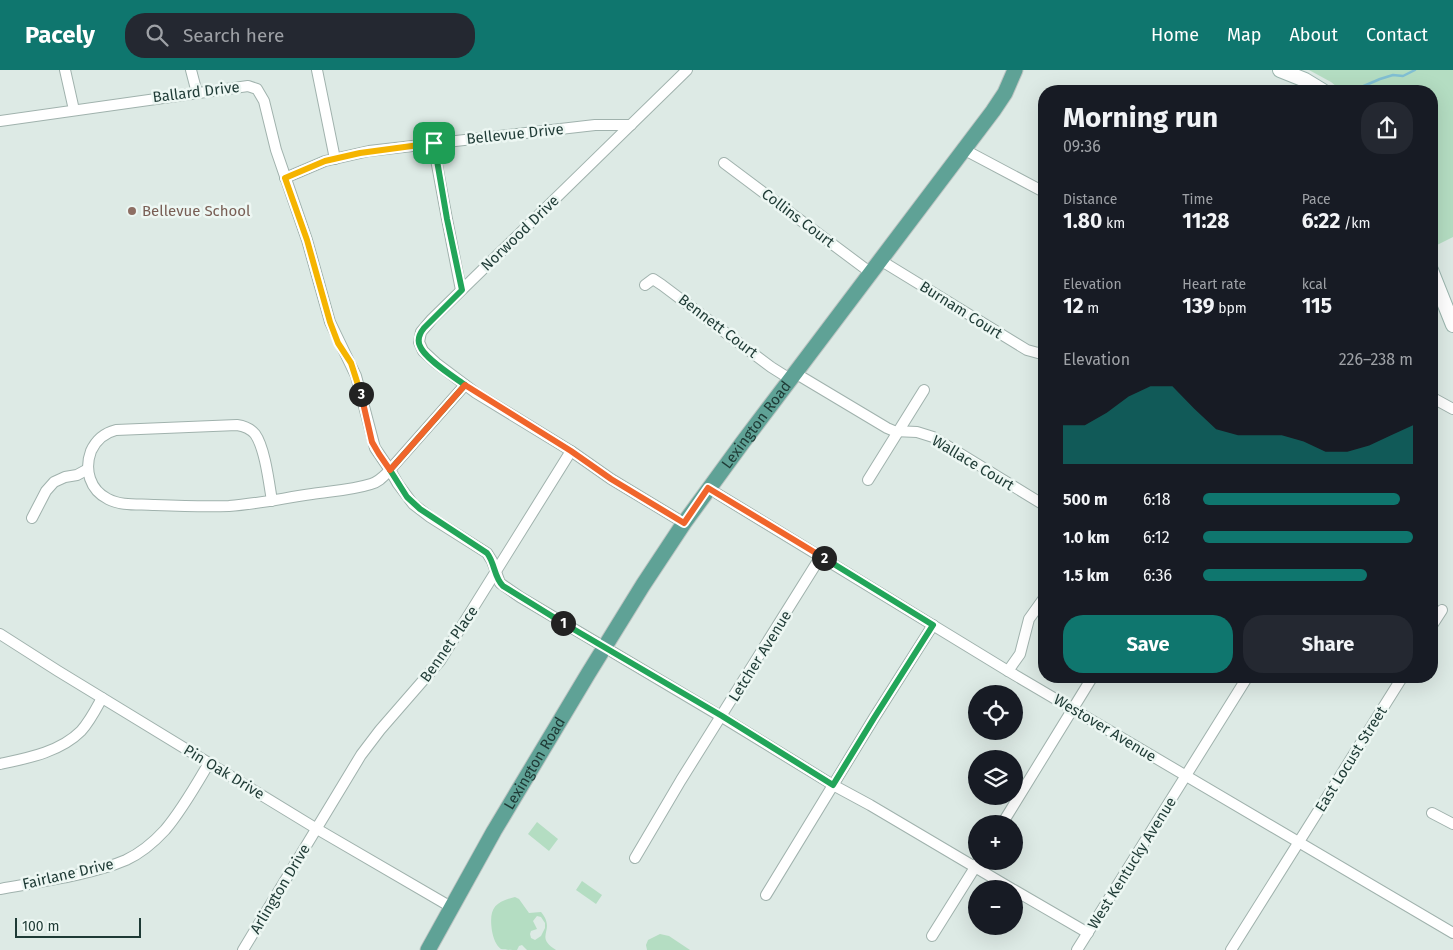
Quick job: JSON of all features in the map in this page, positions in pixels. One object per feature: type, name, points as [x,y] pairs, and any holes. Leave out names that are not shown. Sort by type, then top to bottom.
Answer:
[{"type":"main road","name":"Lexington Road","points":[[428,950],[498,824],[684,523],[708,488],[1005,93],[1015,70]]},
{"type":"main road","points":[[1280,70],[1313,85]]},
{"type":"main road","points":[[1438,288],[1453,325]]},
{"type":"street","points":[[65,70],[74,110]]},
{"type":"street","points":[[191,70],[197,93]]},
{"type":"street","points":[[317,70],[334,159]]},
{"type":"street","name":"Norwood Drive","points":[[684,523],[611,479],[571,451],[465,385],[424,353],[419,342],[424,328],[686,70]]},
{"type":"street","name":"Ballard Drive","points":[[0,121],[248,86],[257,90],[264,102],[276,150],[307,240],[330,322],[338,343],[347,356],[356,376],[372,442],[413,504],[487,553],[492,561],[498,580],[503,586],[722,716],[833,785],[968,860]]},
{"type":"street","name":"Bellevue Drive","points":[[285,178],[311,166],[369,151],[595,125],[631,124]]},
{"type":"street","points":[[434,143],[462,290]]},
{"type":"street","points":[[963,149],[1038,189]]},
{"type":"street","name":"Collins Court","points":[[724,163],[871,273]]},
{"type":"street","name":"Burnam Court","points":[[880,260],[1027,350],[1038,353]]},
{"type":"street","name":"Bennett Court","points":[[645,286],[653,279],[771,367],[793,376]]},
{"type":"street","name":"Wallace Court","points":[[793,376],[887,428],[897,432],[917,432],[933,437],[1038,502]]},
{"type":"street","points":[[272,501],[258,440],[250,429],[237,424],[111,431],[101,437],[94,446],[90,457],[88,469],[91,482],[103,496],[116,502],[211,506],[272,501],[359,487],[377,481],[390,470],[465,385]]},
{"type":"street","points":[[868,480],[924,390]]},
{"type":"street","points":[[1438,401],[1453,409]]},
{"type":"street","name":"Bennet Place","points":[[316,829],[361,755],[380,730],[440,661],[571,451]]},
{"type":"street","points":[[32,518],[46,491],[54,482],[65,477],[77,475],[88,469]]},
{"type":"street","name":"Westover Avenue","points":[[708,488],[1008,671],[1300,841],[1453,933]]},
{"type":"street","name":"Letcher Avenue","points":[[635,858],[681,780],[821,556]]},
{"type":"street","points":[[1008,671],[1020,654],[1029,619],[1038,606]]},
{"type":"street","points":[[1438,617],[1442,610]]},
{"type":"street","points":[[766,895],[933,625]]},
{"type":"street","name":"Pin Oak Drive","points":[[0,634],[316,829],[451,907]]},
{"type":"street","points":[[1008,815],[1089,683]]},
{"type":"street","name":"West Kentucky Avenue","points":[[1077,950],[1244,683]]},
{"type":"street","name":"East Locust Street","points":[[1231,950],[1399,683]]},
{"type":"street","points":[[0,764],[33,756],[60,746],[80,731],[102,698]]},
{"type":"street","name":"Fairlane Drive","points":[[0,889],[102,868],[127,860],[166,829],[209,763]]},
{"type":"street","points":[[1432,813],[1453,824]]},
{"type":"street","name":"Arlington Drive","points":[[243,950],[316,829]]},
{"type":"street","points":[[932,936],[974,870]]},
{"type":"street","name":"Ballard Drive","points":[[984,870],[1000,880]]},
{"type":"street","name":"Ballard Drive","points":[[1023,895],[1088,933]]},
{"type":"green space","points":[[1309,70],[1453,70],[1453,237],[1438,244],[1438,85],[1335,85]]},
{"type":"green space","points":[[537,822],[558,839],[549,851],[528,834]]},
{"type":"green space","points":[[582,881],[602,895],[596,904],[576,890]]},
{"type":"green space","points":[[515,897],[519,899],[529,913],[541,912],[547,924],[546,941],[556,950],[527,950],[522,945],[517,950],[499,948],[493,936],[492,912],[497,904]],"holes":[[[537,916],[541,917],[545,923],[545,928],[541,936],[535,940],[531,938],[530,934],[531,931],[537,929],[533,921]]]},
{"type":"green space","points":[[660,934],[669,936],[690,950],[647,950],[648,940]]},
{"type":"waterway","points":[[1366,85],[1393,75],[1403,76],[1415,70]]},
{"type":"place","name":"Bellevue School","points":[[132,211]]},
{"type":"route","points":[[434,143],[369,151],[325,161],[285,178],[307,240],[330,322],[338,343],[351,363],[356,376],[375,448],[390,470],[453,400],[465,385],[571,451],[611,479],[684,523],[708,488],[933,625],[833,785],[722,716],[503,586],[498,580],[492,561],[487,553],[430,517],[407,497],[398,484],[390,470],[465,385],[424,353],[419,342],[424,328],[462,290],[434,143]]}]
